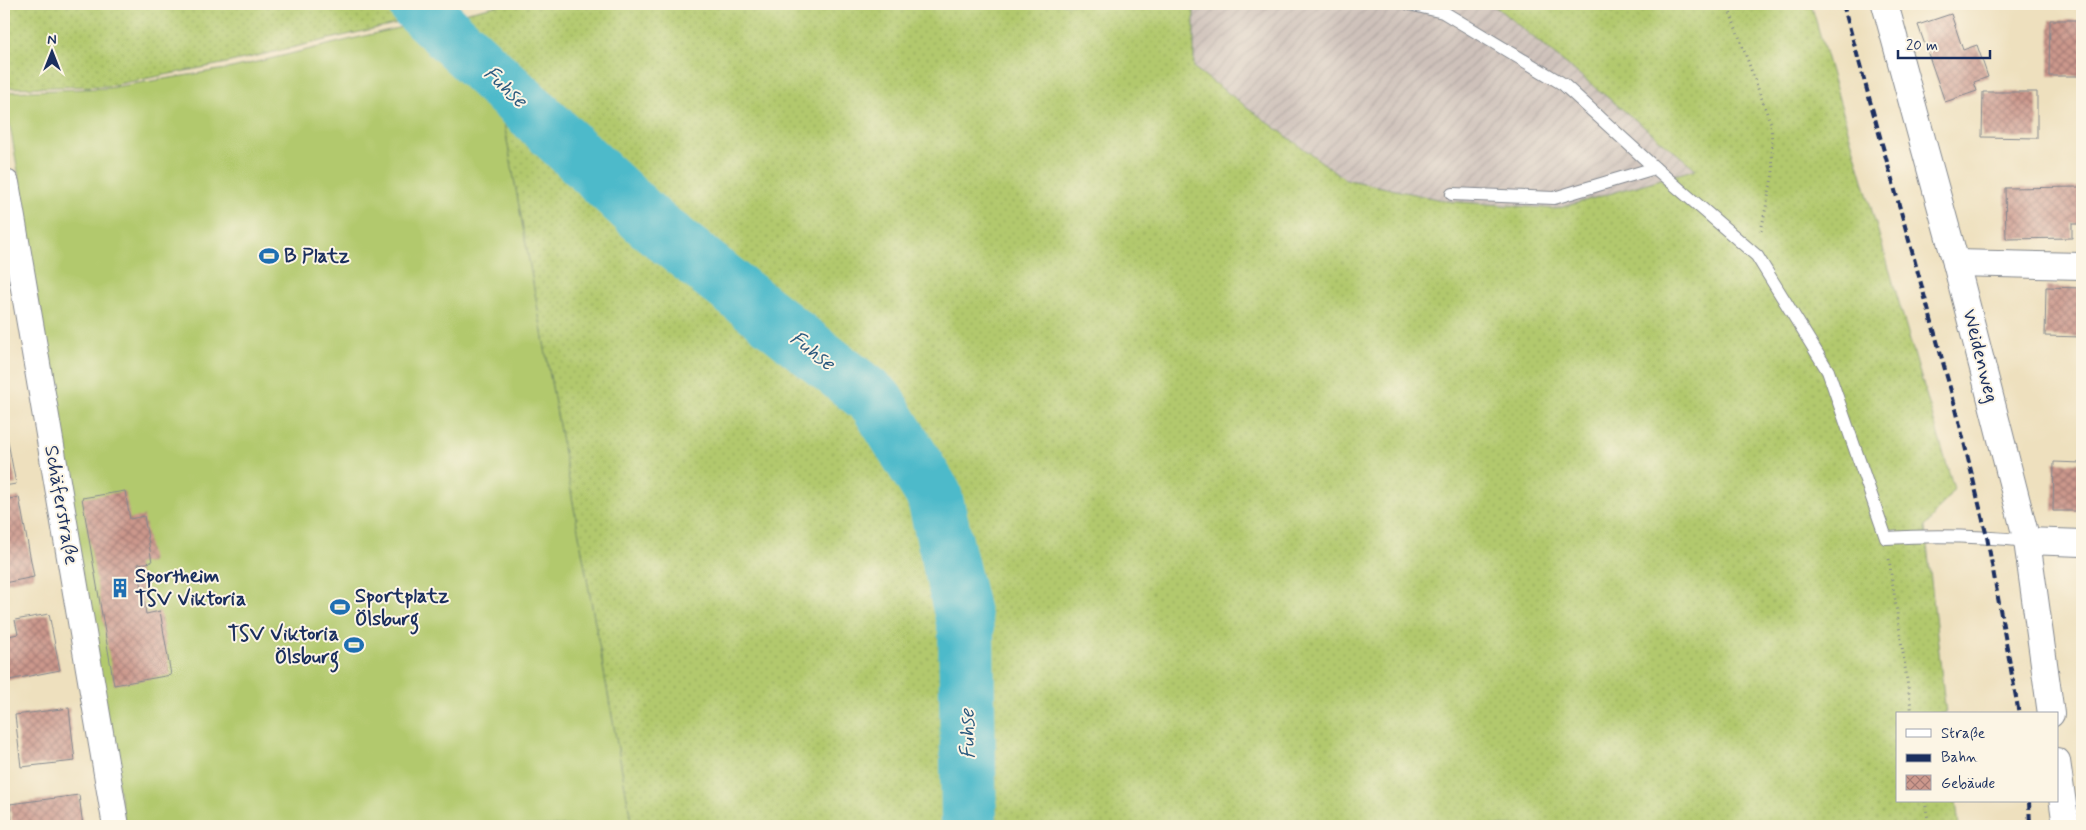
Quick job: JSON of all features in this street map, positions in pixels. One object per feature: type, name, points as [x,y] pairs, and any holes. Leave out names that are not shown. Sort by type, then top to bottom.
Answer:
[{"type":"street","name":"Weidenweg","points":[[1885,4],[1956,263],[2027,541],[2051,712]]},
{"type":"street","name":"Schäferstraße","points":[[5,180],[116,826]]},
{"type":"street","points":[[1956,263],[2082,266]]},
{"type":"street","points":[[2027,541],[2082,542]]},
{"type":"street","points":[[2058,768],[2066,826]]},
{"type":"lane","points":[[1409,4],[1442,12],[1564,84],[1655,168],[1757,256],[1828,371],[1886,538],[1929,535],[1987,537],[2027,541]]},
{"type":"lane","points":[[1452,194],[1554,198],[1655,168]]},
{"type":"path","points":[[1727,4],[1771,124],[1773,173],[1757,256]]},
{"type":"path","points":[[1886,538],[1912,712]]},
{"type":"path","points":[[1925,802],[1929,826]]},
{"type":"shaded area","points":[[1194,4],[1488,4],[1497,8],[1697,169],[1556,209],[1446,201],[1345,179],[1194,68]]},
{"type":"green space","points":[[4,4],[386,4],[403,22],[222,64],[108,86],[4,88]]},
{"type":"green space","points":[[503,4],[1194,4],[1194,68],[1345,179],[1446,201],[1556,209],[1696,169],[1497,8],[1488,4],[1811,4],[1954,489],[1925,527],[1946,712],[1896,712],[1896,802],[1956,802],[1959,826],[632,826],[504,124],[406,26]]},
{"type":"green space","name":"Sportplatz Ölsburg","points":[[406,26],[504,124],[632,826],[125,826],[50,388],[20,183],[4,92],[108,88],[232,68]]},
{"type":"building","points":[[1951,14],[1963,50],[1977,45],[1988,77],[1974,82],[1977,91],[1945,102],[1918,25]]},
{"type":"building","points":[[2050,20],[2082,20],[2082,76],[2049,76]]},
{"type":"building","points":[[1983,92],[2037,92],[2037,138],[1982,137]]},
{"type":"building","points":[[2082,187],[2082,224],[2072,224],[2072,238],[2006,239],[2005,188]]},
{"type":"building","points":[[2046,287],[2082,288],[2082,337],[2045,336]]},
{"type":"building","points":[[4,421],[16,484],[4,486]]},
{"type":"building","points":[[2054,462],[2082,463],[2082,511],[2053,511]]},
{"type":"building","name":"Sportheim TSV Viktoria","points":[[125,491],[130,519],[144,516],[152,562],[138,564],[146,614],[160,611],[171,675],[114,685],[82,498]]},
{"type":"building","points":[[19,497],[34,577],[4,583],[4,500]]},
{"type":"building","points":[[49,614],[60,670],[4,681],[4,637],[18,634],[15,620]]},
{"type":"building","points":[[69,708],[75,761],[21,767],[15,715]]},
{"type":"building","points":[[79,795],[83,826],[4,826],[4,823],[12,822],[10,804]]},
{"type":"waterway","name":"Fuhse","points":[[416,4],[650,223],[876,401],[934,495],[966,630],[969,826]]},
{"type":"railway","points":[[1843,4],[1956,409],[1987,537],[2019,712]]},
{"type":"railway","points":[[2029,802],[2030,826]]},
{"type":"place","name":"B Platz","points":[[269,256]]},
{"type":"place","name":"Sportheim TSV Viktoria","points":[[120,588]]},
{"type":"place","name":"Sportplatz Ölsburg","points":[[340,607]]},
{"type":"place","name":"TSV Viktoria Ölsburg","points":[[354,645]]}]
